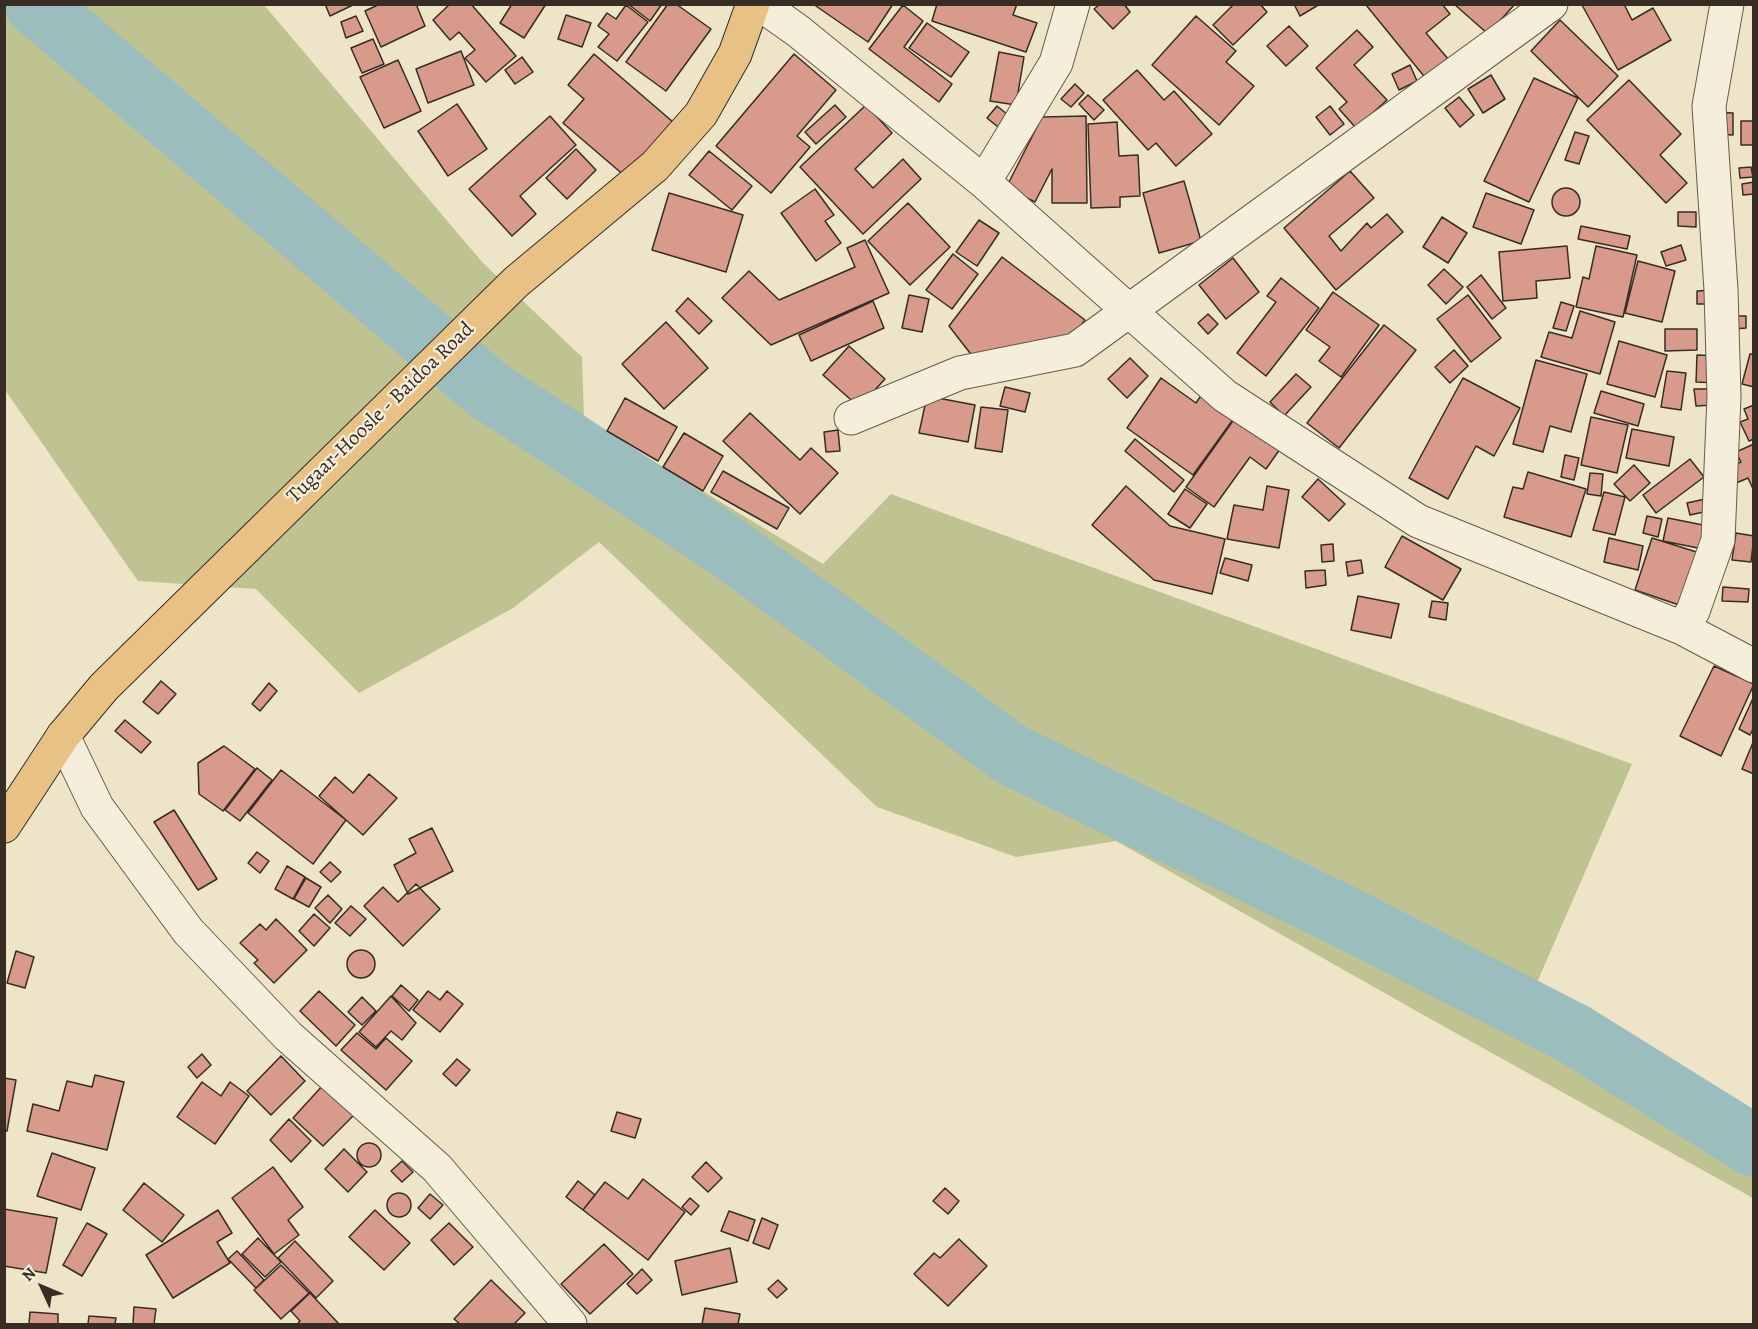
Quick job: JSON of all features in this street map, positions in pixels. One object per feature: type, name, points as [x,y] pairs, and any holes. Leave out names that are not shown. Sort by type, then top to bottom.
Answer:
[{"type":"main road","name":"Tugaar-Hoosle - Baidoa Road","points":[[4,826],[63,736],[104,687],[372,421],[516,282],[655,166],[701,114],[735,54],[753,4]]},
{"type":"street","points":[[760,4],[798,31],[984,182],[1226,396],[1418,521],[1682,628],[1754,666]]},
{"type":"street","points":[[984,182],[1056,63],[1073,4]]},
{"type":"street","points":[[851,418],[960,374],[1074,350],[1130,312],[1551,4]]},
{"type":"street","points":[[1682,628],[1693,611],[1718,540],[1724,385],[1709,106],[1727,4]]},
{"type":"street","points":[[63,736],[97,807],[188,932],[288,1036],[437,1168],[570,1324]]},
{"type":"green space","points":[[4,5],[264,5],[483,263],[582,357],[584,419],[823,564],[891,494],[1632,764],[1535,987],[1753,1130],[1753,1198],[1116,841],[1016,857],[877,807],[599,542],[513,608],[359,693],[256,589],[138,581],[5,390]]},
{"type":"building","points":[[325,4],[355,4],[330,16]]},
{"type":"building","points":[[380,4],[416,4],[425,26],[381,47],[365,11]]},
{"type":"building","points":[[450,4],[471,4],[516,56],[486,82],[465,58],[475,50],[459,32],[450,40],[433,20]]},
{"type":"building","points":[[512,4],[546,4],[524,38],[500,23]]},
{"type":"building","points":[[628,4],[662,4],[650,21]]},
{"type":"building","points":[[668,4],[676,4],[711,29],[666,91],[626,62]]},
{"type":"building","points":[[813,4],[893,4],[868,42]]},
{"type":"building","points":[[937,4],[1017,4],[1013,15],[1037,23],[1026,52],[932,21]]},
{"type":"building","points":[[1100,4],[1124,4],[1130,12],[1113,29],[1094,9]]},
{"type":"building","points":[[1234,4],[1260,4],[1267,12],[1233,45],[1213,25]]},
{"type":"building","points":[[1294,4],[1320,4],[1300,16]]},
{"type":"building","points":[[1442,4],[1450,14],[1426,33],[1455,67],[1432,86],[1366,5]]},
{"type":"building","points":[[1454,4],[1515,4],[1488,34]]},
{"type":"building","points":[[1624,4],[1632,20],[1653,8],[1671,40],[1618,70],[1582,5]]},
{"type":"building","points":[[626,5],[648,22],[617,61],[598,47],[609,34],[598,26],[607,13],[616,19]]},
{"type":"building","points":[[903,5],[923,21],[904,47],[952,84],[939,102],[869,49]]},
{"type":"building","points":[[566,15],[591,23],[582,47],[558,39]]},
{"type":"building","points":[[356,16],[363,31],[346,38],[341,22]]},
{"type":"building","points":[[1196,16],[1236,51],[1226,62],[1254,86],[1219,125],[1152,65]]},
{"type":"building","points":[[1560,20],[1618,76],[1588,107],[1531,51]]},
{"type":"building","points":[[927,23],[969,52],[951,77],[909,48]]},
{"type":"building","points":[[1289,26],[1308,46],[1286,66],[1267,46]]},
{"type":"building","points":[[1357,30],[1373,47],[1354,65],[1387,100],[1356,128],[1339,109],[1347,102],[1316,68]]},
{"type":"building","points":[[373,39],[384,64],[362,73],[351,48]]},
{"type":"building","points":[[461,51],[474,85],[428,103],[416,69]]},
{"type":"building","points":[[999,52],[1024,57],[1016,105],[990,101]]},
{"type":"building","points":[[594,54],[673,122],[626,177],[563,123],[584,99],[568,85]]},
{"type":"building","points":[[794,54],[836,90],[797,136],[810,147],[771,193],[716,146]]},
{"type":"building","points":[[522,57],[533,72],[515,84],[505,70]]},
{"type":"building","points":[[398,60],[421,111],[384,128],[360,77]]},
{"type":"building","points":[[1410,65],[1417,81],[1399,90],[1392,74]]},
{"type":"building","points":[[1137,70],[1164,100],[1174,91],[1212,134],[1176,166],[1156,143],[1148,150],[1103,100]]},
{"type":"building","points":[[1491,75],[1505,99],[1483,113],[1468,89]]},
{"type":"building","points":[[1534,78],[1578,98],[1529,202],[1484,181]]},
{"type":"building","points":[[1629,80],[1681,134],[1660,155],[1687,183],[1666,203],[1587,120]]},
{"type":"building","points":[[1075,84],[1084,93],[1071,107],[1061,99]]},
{"type":"building","points":[[1088,95],[1104,110],[1094,120],[1079,104]]},
{"type":"building","points":[[1459,97],[1474,115],[1460,127],[1445,108]]},
{"type":"building","points":[[457,104],[487,149],[448,176],[418,131]]},
{"type":"building","points":[[835,105],[846,117],[816,144],[805,132]]},
{"type":"building","points":[[866,105],[892,133],[855,169],[873,188],[903,159],[921,179],[863,234],[800,167]]},
{"type":"building","points":[[997,106],[1013,119],[1003,131],[987,118]]},
{"type":"building","points":[[1330,106],[1344,124],[1330,135],[1316,117]]},
{"type":"building","points":[[1717,112],[1733,113],[1733,135],[1716,134]]},
{"type":"building","points":[[550,116],[576,145],[520,196],[536,214],[512,236],[469,189]]},
{"type":"building","points":[[1086,116],[1087,203],[1052,203],[1052,169],[1035,202],[1006,188],[1042,117]]},
{"type":"building","points":[[1741,121],[1754,121],[1754,145],[1741,145]]},
{"type":"building","points":[[1117,122],[1119,156],[1138,155],[1140,196],[1120,197],[1120,207],[1091,208],[1088,124]]},
{"type":"building","points":[[1575,132],[1589,136],[1579,164],[1565,160]]},
{"type":"building","points":[[576,149],[596,170],[567,199],[546,178]]},
{"type":"building","points":[[709,151],[752,186],[732,210],[689,175]]},
{"type":"building","points":[[1751,167],[1753,177],[1740,178],[1739,168]]},
{"type":"building","points":[[1350,171],[1374,198],[1329,236],[1341,251],[1367,223],[1371,228],[1387,214],[1403,232],[1336,290],[1284,228]]},
{"type":"building","points":[[1184,181],[1201,241],[1159,253],[1143,193]]},
{"type":"building","points":[[1754,182],[1754,194],[1743,195],[1742,184]]},
{"type":"building","points":[[1566,188],[1576,192],[1580,202],[1576,212],[1566,216],[1556,212],[1552,202],[1556,192]]},
{"type":"building","points":[[815,189],[834,215],[825,221],[841,243],[816,261],[781,213]]},
{"type":"building","points":[[669,193],[743,215],[726,272],[652,250]]},
{"type":"building","points":[[1486,193],[1534,210],[1521,244],[1473,227]]},
{"type":"building","points":[[908,203],[950,247],[910,285],[868,241]]},
{"type":"building","points":[[1678,212],[1696,212],[1696,227],[1678,226]]},
{"type":"building","points":[[1442,217],[1467,233],[1448,263],[1423,247]]},
{"type":"building","points":[[979,220],[999,233],[977,266],[956,252]]},
{"type":"building","points":[[1581,226],[1630,236],[1627,249],[1578,239]]},
{"type":"building","points":[[865,240],[889,293],[771,345],[722,298],[749,271],[779,300],[855,267],[847,248]]},
{"type":"building","points":[[1681,245],[1686,260],[1666,266],[1661,252]]},
{"type":"building","points":[[1567,246],[1570,278],[1536,281],[1537,298],[1503,301],[1499,252]]},
{"type":"building","points":[[1596,246],[1637,255],[1623,317],[1576,307],[1583,277],[1589,279]]},
{"type":"building","points":[[953,254],[978,274],[952,309],[926,290]]},
{"type":"building","points":[[1002,257],[1085,320],[1067,344],[977,362],[949,326]]},
{"type":"building","points":[[1233,258],[1259,292],[1226,319],[1199,285]]},
{"type":"building","points":[[1638,261],[1675,271],[1662,322],[1625,313]]},
{"type":"building","points":[[1444,269],[1463,287],[1446,304],[1428,285]]},
{"type":"building","points":[[1481,275],[1506,308],[1492,319],[1467,287]]},
{"type":"building","points":[[1281,278],[1319,308],[1266,376],[1237,353],[1276,302],[1267,296]]},
{"type":"building","points":[[1713,290],[1714,304],[1697,304],[1697,291]]},
{"type":"building","points":[[1333,292],[1379,325],[1341,377],[1319,361],[1330,347],[1306,330]]},
{"type":"building","points":[[909,295],[929,299],[922,332],[902,328]]},
{"type":"building","points":[[1468,295],[1501,338],[1471,362],[1437,319]]},
{"type":"building","points":[[688,298],[712,321],[699,334],[676,311]]},
{"type":"building","points":[[873,301],[884,328],[811,361],[799,335]]},
{"type":"building","points":[[1561,302],[1574,306],[1566,331],[1553,328]]},
{"type":"building","points":[[1580,311],[1615,322],[1600,374],[1541,357],[1549,332],[1572,338]]},
{"type":"building","points":[[1208,314],[1218,324],[1208,334],[1198,323]]},
{"type":"building","points":[[1733,316],[1746,316],[1746,328],[1733,329]]},
{"type":"building","points":[[666,322],[708,368],[664,409],[622,364]]},
{"type":"building","points":[[1384,325],[1416,350],[1339,448],[1307,423]]},
{"type":"building","points":[[1665,329],[1697,329],[1697,350],[1665,351]]},
{"type":"building","points":[[1619,341],[1667,355],[1655,397],[1607,384]]},
{"type":"building","points":[[849,346],[885,379],[859,407],[823,375]]},
{"type":"building","points":[[1454,350],[1468,366],[1450,383],[1435,367]]},
{"type":"building","points":[[1750,354],[1754,354],[1754,387],[1742,384]]},
{"type":"building","points":[[1697,355],[1720,356],[1719,383],[1696,382]]},
{"type":"building","points":[[1130,358],[1148,376],[1127,398],[1108,379]]},
{"type":"building","points":[[1536,360],[1587,374],[1571,432],[1550,426],[1543,452],[1513,444]]},
{"type":"building","points":[[1667,371],[1686,373],[1681,410],[1661,407]]},
{"type":"building","points":[[1296,374],[1311,387],[1284,416],[1270,402]]},
{"type":"building","points":[[1161,378],[1196,403],[1204,391],[1237,414],[1193,475],[1127,428]]},
{"type":"building","points":[[1463,378],[1520,408],[1494,456],[1476,446],[1448,499],[1409,478]]},
{"type":"building","points":[[1005,387],[1030,393],[1025,412],[1000,406]]},
{"type":"building","points":[[1694,389],[1712,389],[1713,405],[1696,406]]},
{"type":"building","points":[[1601,391],[1644,404],[1638,426],[1594,413]]},
{"type":"building","points":[[927,396],[975,405],[968,442],[919,433]]},
{"type":"building","points":[[625,398],[677,427],[658,461],[607,431]]},
{"type":"building","points":[[1754,405],[1754,439],[1749,441],[1740,422],[1748,419],[1744,409]]},
{"type":"building","points":[[981,407],[1008,410],[1002,452],[975,448]]},
{"type":"building","points":[[750,413],[800,460],[811,448],[838,473],[800,514],[723,441]]},
{"type":"building","points":[[1591,417],[1628,425],[1617,473],[1581,465]]},
{"type":"building","points":[[1235,418],[1280,449],[1266,469],[1250,457],[1214,507],[1186,487]]},
{"type":"building","points":[[1632,429],[1674,437],[1669,466],[1626,458]]},
{"type":"building","points":[[838,430],[840,451],[826,452],[824,432]]},
{"type":"building","points":[[684,433],[723,456],[703,491],[663,467]]},
{"type":"building","points":[[1135,439],[1184,480],[1174,492],[1125,451]]},
{"type":"building","points":[[1754,444],[1754,491],[1748,478],[1734,484],[1728,468],[1741,462],[1736,452]]},
{"type":"building","points":[[1565,455],[1579,458],[1574,480],[1561,477]]},
{"type":"building","points":[[1690,459],[1704,477],[1656,513],[1643,495]]},
{"type":"building","points":[[1634,465],[1650,483],[1630,501],[1614,484]]},
{"type":"building","points":[[723,471],[789,508],[777,529],[711,492]]},
{"type":"building","points":[[1528,472],[1586,489],[1571,537],[1504,517],[1513,487],[1523,489]]},
{"type":"building","points":[[1590,473],[1603,474],[1601,496],[1587,494]]},
{"type":"building","points":[[1318,479],[1345,504],[1329,521],[1302,497]]},
{"type":"building","points":[[1126,486],[1170,526],[1225,539],[1212,594],[1154,580],[1092,525]]},
{"type":"building","points":[[1267,486],[1289,490],[1279,548],[1227,539],[1234,505],[1263,510]]},
{"type":"building","points":[[1185,489],[1207,504],[1190,528],[1168,514]]},
{"type":"building","points":[[1604,492],[1625,497],[1615,535],[1593,530]]},
{"type":"building","points":[[1705,499],[1708,511],[1690,515],[1687,503]]},
{"type":"building","points":[[1647,516],[1662,519],[1658,537],[1643,533]]},
{"type":"building","points":[[1668,518],[1713,527],[1708,550],[1663,541]]},
{"type":"building","points":[[1736,533],[1754,536],[1751,562],[1732,560]]},
{"type":"building","points":[[1402,536],[1461,569],[1443,600],[1385,567]]},
{"type":"building","points":[[1609,538],[1643,546],[1638,570],[1604,562]]},
{"type":"building","points":[[1652,538],[1703,554],[1685,607],[1635,590]]},
{"type":"building","points":[[1333,544],[1334,561],[1322,562],[1321,545]]},
{"type":"building","points":[[1225,558],[1252,565],[1248,581],[1220,573]]},
{"type":"building","points":[[1361,560],[1363,573],[1348,576],[1346,562]]},
{"type":"building","points":[[1325,570],[1326,585],[1306,588],[1305,571]]},
{"type":"building","points":[[1723,587],[1749,589],[1748,602],[1722,601]]},
{"type":"building","points":[[1358,596],[1399,604],[1391,638],[1351,630]]},
{"type":"building","points":[[1432,601],[1448,603],[1446,620],[1429,617]]},
{"type":"building","points":[[1714,666],[1754,684],[1721,756],[1680,736]]},
{"type":"building","points":[[161,681],[176,694],[158,714],[143,702]]},
{"type":"building","points":[[269,683],[277,691],[260,711],[252,704]]},
{"type":"building","points":[[1754,696],[1754,727],[1750,735],[1739,729]]},
{"type":"building","points":[[125,720],[151,742],[141,753],[115,731]]},
{"type":"building","points":[[1754,740],[1754,774],[1742,769]]},
{"type":"building","points":[[224,746],[255,769],[223,811],[199,794],[198,763]]},
{"type":"building","points":[[257,768],[272,780],[240,821],[225,810]]},
{"type":"building","points":[[281,770],[346,820],[313,864],[248,813]]},
{"type":"building","points":[[369,774],[397,798],[363,835],[319,796],[335,777],[353,793]]},
{"type":"building","points":[[174,810],[217,879],[198,890],[154,822]]},
{"type":"building","points":[[432,828],[453,871],[408,894],[394,865],[416,853],[409,839]]},
{"type":"building","points":[[257,852],[269,861],[260,873],[248,863]]},
{"type":"building","points":[[330,862],[341,872],[331,882],[320,872]]},
{"type":"building","points":[[287,866],[305,877],[293,899],[275,889]]},
{"type":"building","points":[[306,878],[321,887],[309,907],[294,899]]},
{"type":"building","points":[[416,884],[440,909],[403,946],[364,906],[383,887],[398,902]]},
{"type":"building","points":[[328,895],[342,909],[330,923],[315,908]]},
{"type":"building","points":[[351,906],[366,919],[350,936],[335,923]]},
{"type":"building","points":[[314,914],[330,928],[314,946],[299,931]]},
{"type":"building","points":[[276,919],[307,950],[274,983],[254,963],[258,960],[240,943],[260,924],[266,930]]},
{"type":"building","points":[[361,950],[371,954],[375,964],[371,974],[361,978],[351,974],[347,964],[351,954]]},
{"type":"building","points":[[16,951],[34,957],[25,988],[7,983]]},
{"type":"building","points":[[401,985],[418,1000],[409,1011],[392,996]]},
{"type":"building","points":[[319,991],[355,1025],[336,1046],[300,1011]]},
{"type":"building","points":[[428,991],[440,1000],[447,991],[463,1004],[440,1032],[413,1010]]},
{"type":"building","points":[[391,996],[416,1023],[402,1040],[391,1031],[376,1047],[359,1032]]},
{"type":"building","points":[[362,997],[376,1011],[362,1025],[348,1012]]},
{"type":"building","points":[[357,1033],[376,1049],[386,1038],[412,1061],[386,1090],[341,1050]]},
{"type":"building","points":[[202,1054],[211,1065],[197,1078],[188,1067]]},
{"type":"building","points":[[281,1056],[305,1081],[271,1115],[247,1091]]},
{"type":"building","points":[[457,1059],[470,1070],[456,1086],[443,1074]]},
{"type":"building","points":[[95,1075],[124,1082],[107,1150],[27,1131],[33,1104],[59,1111],[67,1081],[92,1087]]},
{"type":"building","points":[[4,1078],[16,1080],[7,1131],[4,1131]]},
{"type":"building","points":[[202,1082],[221,1096],[230,1082],[249,1096],[215,1144],[177,1117]]},
{"type":"building","points":[[324,1084],[355,1114],[323,1146],[293,1118]]},
{"type":"building","points":[[617,1112],[641,1119],[635,1138],[611,1131]]},
{"type":"building","points":[[289,1119],[311,1141],[291,1162],[270,1140]]},
{"type":"building","points":[[369,1143],[378,1146],[381,1155],[378,1164],[369,1167],[360,1164],[357,1155],[360,1146]]},
{"type":"building","points":[[344,1149],[367,1172],[348,1192],[325,1169]]},
{"type":"building","points":[[52,1153],[95,1168],[81,1210],[37,1196]]},
{"type":"building","points":[[402,1161],[413,1172],[402,1182],[391,1171]]},
{"type":"building","points":[[706,1162],[722,1178],[708,1192],[692,1177]]},
{"type":"building","points":[[273,1167],[303,1207],[288,1220],[299,1235],[274,1254],[232,1198]]},
{"type":"building","points":[[643,1179],[685,1212],[648,1260],[583,1210],[605,1182],[628,1199]]},
{"type":"building","points":[[578,1181],[595,1195],[583,1210],[566,1197]]},
{"type":"building","points":[[144,1183],[184,1215],[162,1242],[123,1210]]},
{"type":"building","points":[[945,1188],[959,1201],[948,1214],[933,1201]]},
{"type":"building","points":[[399,1193],[408,1196],[411,1205],[408,1214],[399,1217],[390,1214],[387,1205],[390,1196]]},
{"type":"building","points":[[430,1194],[443,1205],[430,1219],[418,1208]]},
{"type":"building","points":[[690,1198],[699,1206],[691,1215],[682,1207]]},
{"type":"building","points":[[4,1209],[57,1218],[46,1273],[4,1266]]},
{"type":"building","points":[[218,1210],[232,1233],[217,1242],[230,1263],[173,1298],[146,1255]]},
{"type":"building","points":[[375,1210],[410,1243],[384,1270],[349,1237]]},
{"type":"building","points":[[729,1211],[755,1220],[748,1241],[721,1231]]},
{"type":"building","points":[[762,1218],[778,1225],[769,1249],[753,1243]]},
{"type":"building","points":[[87,1223],[107,1234],[82,1276],[63,1265]]},
{"type":"building","points":[[449,1223],[473,1247],[454,1265],[431,1240]]},
{"type":"building","points":[[258,1238],[281,1262],[265,1277],[242,1254]]},
{"type":"building","points":[[959,1239],[987,1266],[948,1306],[914,1274],[934,1253],[940,1258]]},
{"type":"building","points":[[295,1241],[333,1281],[316,1298],[278,1258]]},
{"type":"building","points":[[604,1244],[633,1274],[590,1314],[561,1284]]},
{"type":"building","points":[[730,1248],[737,1282],[682,1295],[675,1261]]},
{"type":"building","points":[[237,1251],[264,1280],[256,1288],[228,1259]]},
{"type":"building","points":[[281,1265],[309,1293],[281,1319],[254,1290]]},
{"type":"building","points":[[642,1269],[652,1280],[637,1294],[627,1284]]},
{"type":"building","points":[[491,1280],[525,1313],[514,1324],[460,1324],[454,1319]]},
{"type":"building","points":[[778,1280],[787,1289],[777,1298],[768,1289]]},
{"type":"building","points":[[310,1293],[339,1324],[297,1324],[300,1321],[291,1311]]},
{"type":"building","points":[[134,1307],[156,1309],[154,1324],[133,1324]]},
{"type":"building","points":[[705,1308],[740,1314],[738,1324],[702,1324]]},
{"type":"building","points":[[30,1312],[58,1314],[58,1324],[29,1324]]},
{"type":"building","points":[[89,1316],[116,1318],[115,1324],[88,1324]]},
{"type":"waterway","points":[[35,4],[487,389],[726,546],[1012,755],[1347,918],[1574,1034],[1754,1146]]}]
